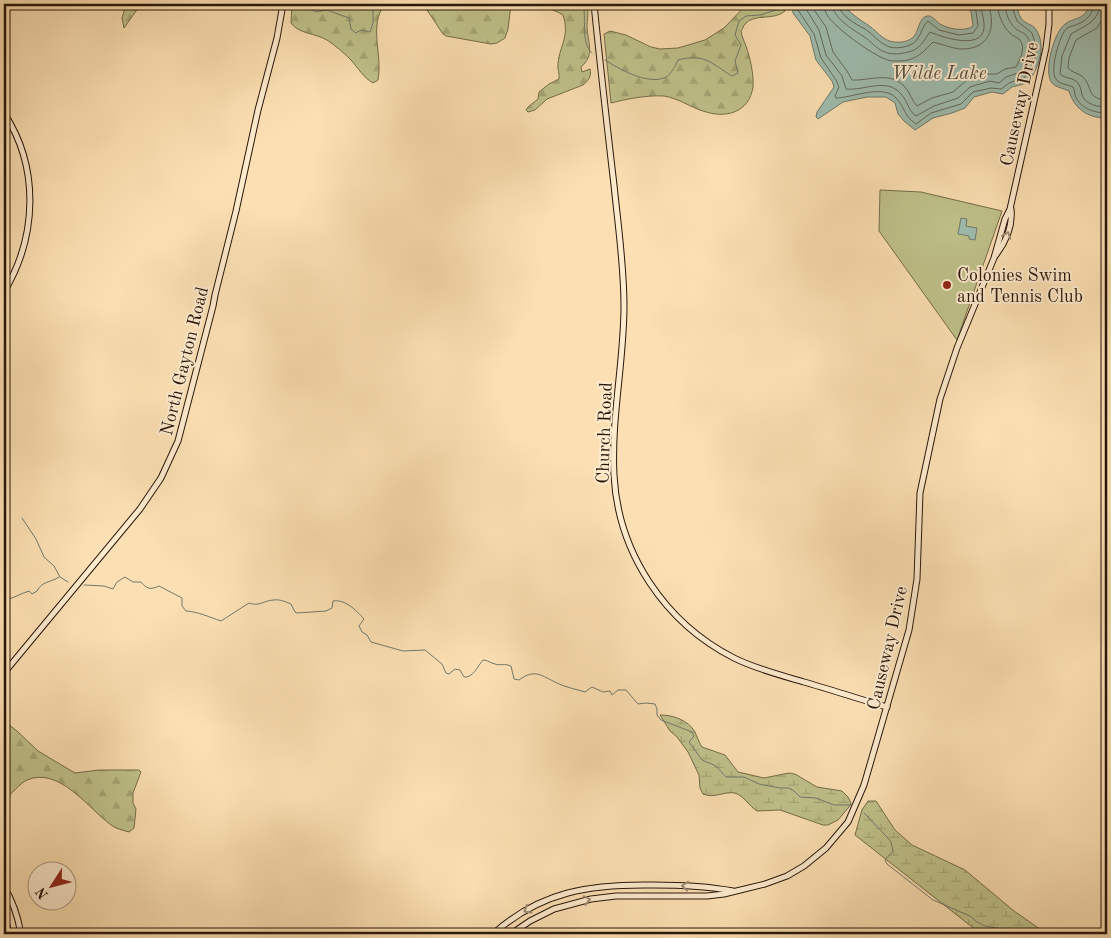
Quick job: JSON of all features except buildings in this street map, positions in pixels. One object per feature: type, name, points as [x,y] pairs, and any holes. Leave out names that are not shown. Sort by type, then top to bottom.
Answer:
[{"type":"street","name":"North Gayton Road","points":[[4,673],[140,509],[171,460],[180,433],[213,306],[236,212],[254,124],[277,38],[283,4]]},
{"type":"street","name":"Church Road","points":[[594,4],[622,262],[624,331],[615,421],[614,475],[618,506],[628,542],[644,574],[662,600],[686,626],[709,643],[752,666],[887,707]]},
{"type":"street","name":"Causeway Drive","points":[[511,934],[530,921],[554,909],[591,899],[616,896],[702,896],[724,894],[758,886],[787,876],[804,866],[834,840],[848,822],[862,792],[909,630],[918,562],[920,493],[940,399],[957,348],[994,258],[1003,246],[1012,219],[1010,208],[1046,48],[1049,4]]},
{"type":"street","points":[[4,113],[17,137],[25,163],[30,192],[30,209],[23,251],[4,292]]},
{"type":"street","name":"Causeway Drive","points":[[494,934],[510,920],[538,904],[585,888],[616,885],[674,885],[733,891]]},
{"type":"street","points":[[4,887],[11,899],[21,934]]},
{"type":"street","points":[[4,913],[9,934]]},
{"type":"green space","points":[[126,4],[141,4],[124,28],[122,18]]},
{"type":"green space","points":[[292,4],[385,4],[377,21],[378,80],[373,83],[370,81],[349,58],[327,40],[294,27],[291,23]]},
{"type":"green space","points":[[416,4],[511,4],[508,29],[505,38],[491,44],[446,36],[427,10]]},
{"type":"green space","points":[[523,4],[587,4],[588,10],[589,54],[581,67],[582,72],[590,69],[589,78],[583,85],[547,99],[535,110],[528,112],[526,110],[538,99],[539,92],[559,79],[558,63],[565,35],[565,22],[563,15],[558,12]]},
{"type":"green space","points":[[747,4],[785,4],[785,11],[775,16],[749,21],[741,31],[750,61],[753,87],[747,103],[741,108],[727,114],[711,113],[664,96],[644,97],[611,103],[604,34],[610,31],[626,35],[651,47],[660,49],[678,48],[705,40],[724,28]]},
{"type":"green space","name":"Colonies Swim and Tennis Club","points":[[880,190],[921,192],[1002,211],[957,340],[879,231]]},
{"type":"green space","points":[[660,715],[675,717],[684,721],[695,732],[702,747],[725,755],[738,772],[764,778],[789,773],[795,774],[817,787],[842,791],[851,803],[838,820],[828,825],[823,825],[780,810],[757,811],[735,793],[711,796],[703,794],[700,788],[699,775],[688,752],[670,731]]},
{"type":"green space","points":[[4,721],[38,751],[75,773],[99,770],[139,770],[141,772],[133,793],[133,803],[136,809],[134,828],[129,832],[113,826],[73,791],[51,779],[39,777],[27,780],[4,800]]},
{"type":"green space","points":[[868,801],[876,801],[895,830],[912,845],[965,870],[1014,911],[1047,934],[981,934],[855,835],[862,810]]},
{"type":"water","name":"Wilde Lake","points":[[792,4],[841,4],[883,38],[902,42],[909,40],[915,35],[924,17],[932,17],[947,27],[966,29],[973,26],[971,12],[966,4],[1015,4],[1022,20],[1034,27],[1038,33],[1041,48],[1040,56],[1035,71],[1027,83],[1012,87],[1003,94],[992,92],[974,97],[965,108],[933,118],[915,130],[898,114],[895,103],[886,97],[867,97],[843,102],[818,119],[816,117],[817,112],[834,87],[832,81],[816,60],[810,36],[793,13]]},
{"type":"water","points":[[1090,4],[1107,4],[1107,118],[1099,118],[1082,111],[1074,102],[1069,91],[1054,85],[1050,78],[1049,62],[1053,44],[1060,29],[1068,22],[1085,14]]},
{"type":"water","points":[[961,218],[967,219],[966,226],[977,228],[975,240],[969,239],[969,236],[958,234]]},
{"type":"waterway","points":[[301,4],[316,12],[327,10],[349,18],[351,29],[356,33],[361,30],[370,32],[373,23],[373,4]]},
{"type":"waterway","points":[[583,4],[586,43],[592,53]]},
{"type":"waterway","points":[[605,60],[618,68],[643,78],[659,79],[666,77],[675,67],[678,60],[687,58],[707,60],[732,76],[738,73],[735,61],[741,45],[735,35],[739,21],[746,16],[792,8]]},
{"type":"waterway","points":[[22,518],[36,539],[44,557],[54,566],[60,577],[68,582]]},
{"type":"waterway","points":[[4,600],[29,591],[32,594],[44,584],[59,577]]},
{"type":"waterway","points":[[84,585],[104,586],[113,589],[117,582],[125,577],[133,582],[141,582],[149,588],[159,586],[182,598],[182,606],[186,611],[221,621],[249,603],[259,604],[271,600],[281,600],[291,604],[297,613],[326,611],[332,608],[333,601],[346,603],[364,619],[359,626],[371,642],[403,651],[425,650],[442,664],[446,673],[449,674],[455,669],[460,670],[464,677],[467,677],[485,660],[497,665],[511,666],[514,679],[519,680],[530,674],[538,674],[563,686],[585,692],[592,687],[603,692],[610,691],[612,695],[618,690],[626,690],[638,704],[655,704],[657,715],[661,720],[692,732],[694,736],[689,742],[702,760],[716,766],[726,777],[744,777],[759,784],[789,788],[800,797],[816,798],[834,805],[851,805]]},
{"type":"waterway","points":[[864,813],[891,842],[893,851],[885,860],[887,864],[933,900],[970,916],[985,926],[1026,931],[1030,934]]},
{"type":"place","name":"Colonies Swim and Tennis Club","points":[[947,285]]}]
